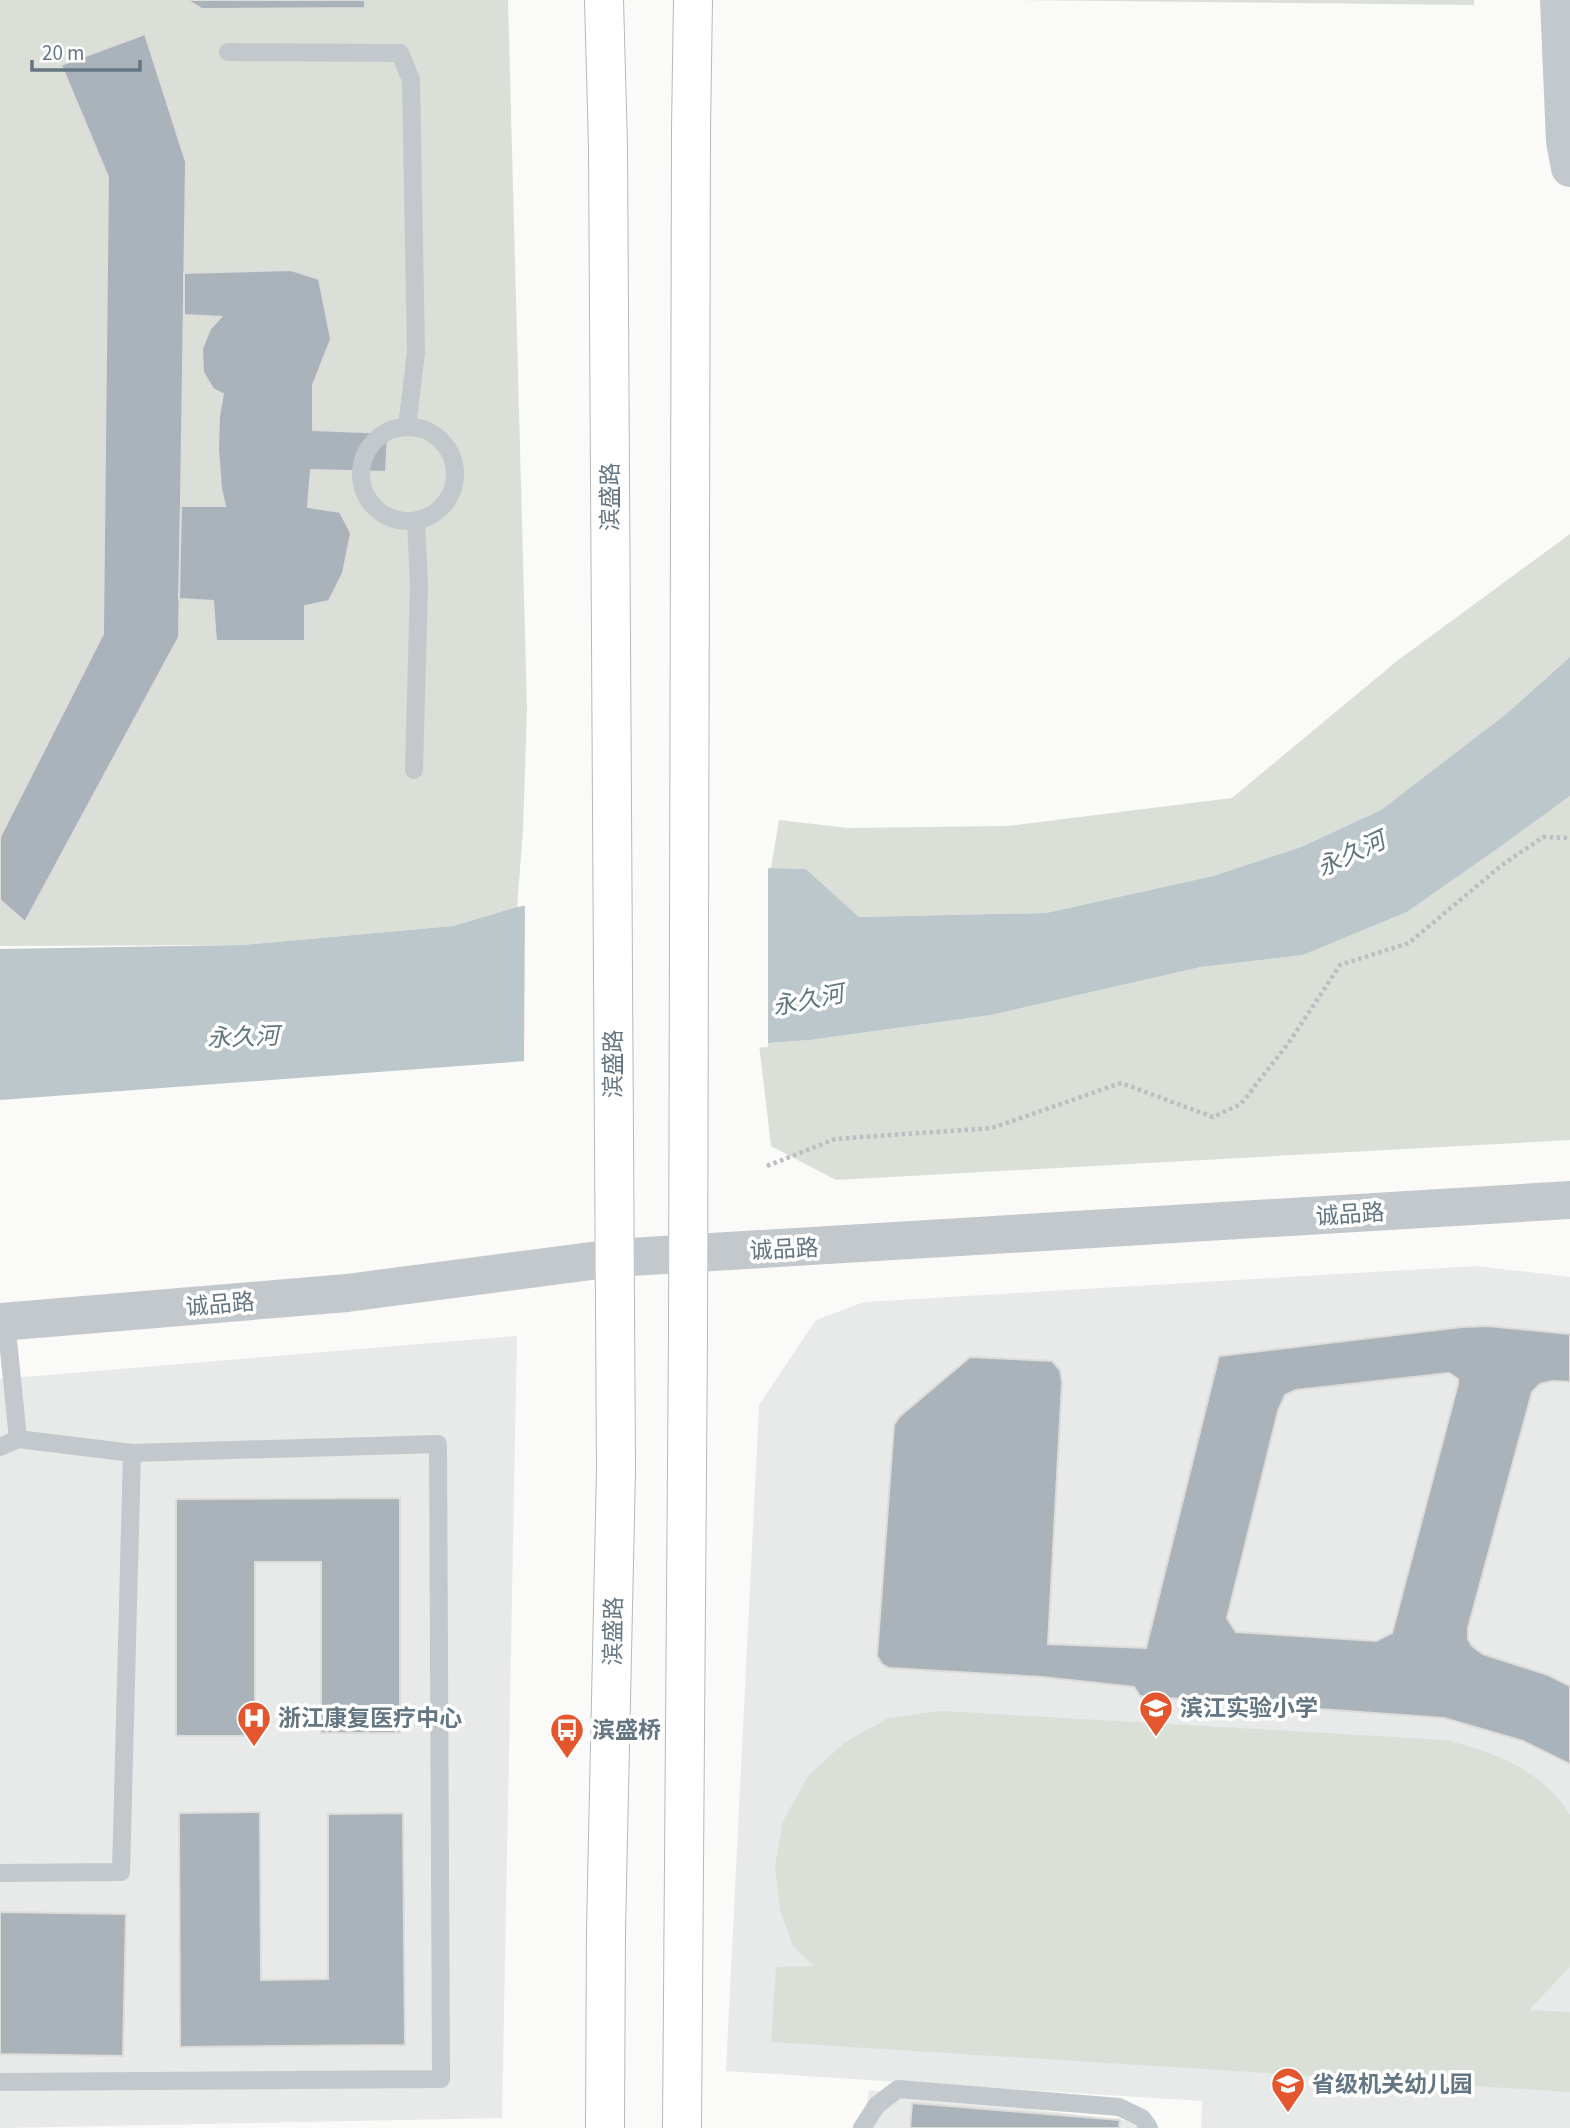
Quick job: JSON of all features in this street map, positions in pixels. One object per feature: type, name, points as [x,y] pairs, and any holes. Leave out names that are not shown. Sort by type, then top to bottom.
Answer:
[{"type":"main road","name":"滨盛路","points":[[604,0],[608,160],[617,1470],[606,1930],[605,2128]]},
{"type":"main road","points":[[682,2128],[693,0]]},
{"type":"street","points":[[1559,0],[1565,141],[1570,168]]},
{"type":"street","name":"诚品路","points":[[3,1321],[346,1293],[614,1258],[1570,1200]]},
{"type":"lane","points":[[228,52],[400,53],[411,80],[412,121],[416,352],[407,426]]},
{"type":"lane","points":[[407,426],[428,430],[444,442],[453,459],[456,476],[446,503],[434,513],[416,521],[400,521],[387,517],[374,508],[365,496],[360,472],[364,456],[372,442],[391,429],[407,426]]},
{"type":"lane","points":[[414,770],[419,584],[416,521]]},
{"type":"lane","points":[[3,1321],[18,1438]]},
{"type":"lane","points":[[0,1447],[18,1438],[132,1453],[438,1444],[441,2079],[0,2082]]},
{"type":"lane","points":[[0,1873],[121,1872],[132,1453]]},
{"type":"lane","points":[[862,2128],[877,2105],[898,2089],[1119,2106],[1142,2118],[1149,2128]]},
{"type":"path","points":[[767,1166],[835,1139],[992,1128],[1121,1083],[1213,1117],[1241,1104],[1290,1041],[1340,965],[1409,943],[1502,865],[1543,837],[1570,838]]},
{"type":"shaded area","points":[[0,0],[508,0],[527,709],[523,830],[517,907],[453,926],[242,945],[0,946]]},
{"type":"shaded area","points":[[1013,0],[1474,0],[1474,5]]},
{"type":"shaded area","points":[[1570,534],[1570,657],[1506,714],[1381,810],[1301,847],[1213,876],[1046,913],[859,917],[806,869],[771,868],[779,820],[848,828],[1008,826],[1232,798],[1397,661]]},
{"type":"shaded area","points":[[1570,796],[1570,1140],[836,1180],[771,1146],[759,1044],[810,1040],[991,1015],[1201,967],[1303,955],[1407,912]]},
{"type":"shaded area","name":"滨江实验小学","points":[[1476,1266],[1570,1277],[1570,2128],[1201,2128],[1202,2101],[726,2071],[759,1405],[816,1320],[864,1302]]},
{"type":"shaded area","name":"浙江康复医疗中心","points":[[517,1336],[502,2118],[0,2128],[0,1379]]},
{"type":"shaded area","points":[[942,1711],[1446,1740],[1482,1750],[1516,1765],[1546,1786],[1570,1815],[1570,1967],[1529,2010],[1570,2012],[1570,2092],[771,2042],[776,1967],[814,1966],[793,1946],[780,1910],[775,1867],[783,1821],[809,1775],[844,1743],[888,1718]]},
{"type":"shaded area","points":[[869,2090],[1156,2124],[1156,2128],[863,2128]]},
{"type":"water","name":"永久河","points":[[1570,657],[1570,796],[1407,912],[1303,955],[1201,967],[991,1015],[810,1040],[0,1100],[0,949],[242,945],[453,926],[517,907],[771,868],[806,869],[859,917],[1046,913],[1213,876],[1301,847],[1381,810],[1506,714]]},
{"type":"pier","points":[[768,865],[768,1047],[524,1064],[525,903]]},
{"type":"building","points":[[187,0],[365,0],[365,8],[202,9]]},
{"type":"building","points":[[145,34],[186,162],[179,637],[25,922],[0,900],[0,837],[103,634],[108,177],[61,65]]},
{"type":"building","points":[[291,270],[319,279],[331,339],[313,385],[313,430],[388,433],[386,472],[311,470],[308,507],[340,512],[351,533],[343,573],[329,601],[305,606],[305,641],[216,641],[213,601],[179,599],[181,506],[225,506],[218,449],[223,394],[213,389],[203,372],[202,349],[210,329],[221,317],[184,315],[184,273]]},
{"type":"building","points":[[1488,1326],[1570,1334],[1570,1382],[1553,1381],[1540,1384],[1532,1392],[1468,1628],[1468,1639],[1472,1646],[1483,1654],[1548,1675],[1570,1686],[1570,1764],[1523,1741],[1444,1718],[1140,1696],[1134,1687],[1042,1677],[889,1668],[882,1664],[877,1656],[894,1425],[899,1417],[970,1357],[1052,1361],[1060,1370],[1062,1382],[1048,1644],[1146,1648],[1219,1356]],"holes":[[[1449,1373],[1458,1379],[1392,1633],[1376,1641],[1236,1632],[1227,1618],[1278,1411],[1285,1395],[1296,1390]]]},
{"type":"building","points":[[400,1498],[400,1733],[321,1733],[321,1562],[255,1562],[255,1736],[176,1736],[176,1499]]},
{"type":"building","points":[[260,1812],[261,1980],[328,1979],[328,1814],[403,1813],[405,2045],[180,2047],[179,1813]]},
{"type":"building","points":[[0,1912],[126,1914],[123,2056],[0,2054]]},
{"type":"building","points":[[912,2103],[1120,2120],[1119,2128],[910,2128]]},
{"type":"place","name":"滨江实验小学","points":[[1156,1738]]},
{"type":"place","name":"浙江康复医疗中心","points":[[254,1748]]},
{"type":"place","name":"滨盛桥","points":[[567,1760]]},
{"type":"place","name":"省级机关幼儿园","points":[[1288,2114]]}]
